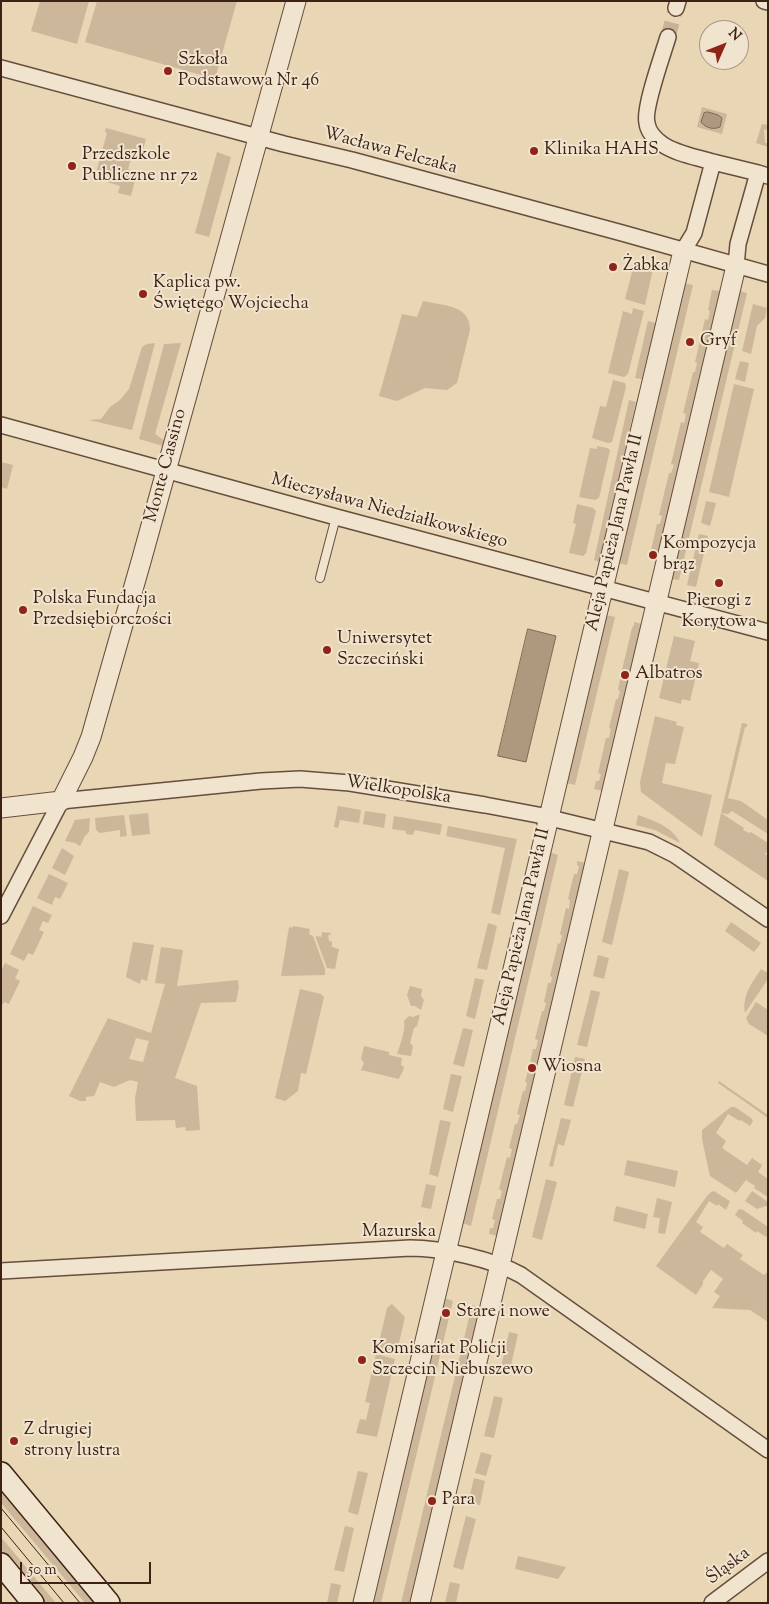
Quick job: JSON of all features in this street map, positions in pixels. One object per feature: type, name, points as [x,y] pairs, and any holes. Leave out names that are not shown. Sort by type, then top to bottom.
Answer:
[{"type":"main road","points":[[1,1473],[109,1603]]},
{"type":"main road","points":[[1,1564],[33,1603]]},
{"type":"street","name":"Monte Cassino","points":[[1,916],[61,801],[91,737],[296,1]]},
{"type":"street","points":[[764,1],[768,2]]},
{"type":"street","points":[[420,1603],[736,266],[738,244],[763,175],[676,152],[658,140],[649,130],[647,110],[668,37]]},
{"type":"street","name":"Wacława Felczaka","points":[[1,68],[258,137],[352,160],[768,274]]},
{"type":"street","points":[[683,251],[694,233],[713,162]]},
{"type":"street","name":"Aleja Papieża Jana Pawła II","points":[[363,1603],[683,251]]},
{"type":"street","name":"Mieczysława Niedziałkowskiego","points":[[1,426],[768,632]]},
{"type":"street","name":"Wielkopolska","points":[[1,808],[251,782],[333,781],[377,787],[485,805],[641,839],[666,850],[768,919]]},
{"type":"street","name":"Mazurska","points":[[1,1271],[410,1248],[446,1252],[500,1266],[526,1279],[768,1450]]},
{"type":"street","name":"Śląska","points":[[712,1603],[768,1561]]},
{"type":"lane","points":[[320,578],[336,517]]},
{"type":"shaded area","points":[[40,1],[89,1],[77,44],[31,31]]},
{"type":"shaded area","points":[[97,1],[237,1],[215,79],[85,42]]},
{"type":"shaded area","points":[[702,107],[727,114],[722,134],[697,127]]},
{"type":"shaded area","points":[[708,112],[722,118],[720,127],[710,128],[701,122],[704,113]]},
{"type":"shaded area","points":[[762,124],[768,125],[768,129],[764,130],[765,143],[768,143],[768,147],[756,143]]},
{"type":"shaded area","points":[[106,128],[146,139],[142,153],[133,151],[128,169],[137,172],[131,196],[118,193],[120,186],[107,182],[109,176],[96,173],[107,133],[105,132]]},
{"type":"shaded area","points":[[217,152],[231,157],[209,237],[195,233]]},
{"type":"shaded area","points":[[634,264],[653,269],[645,305],[625,299]]},
{"type":"shaded area","points":[[684,283],[693,285],[627,565],[618,563]]},
{"type":"shaded area","points":[[712,290],[721,291],[659,552],[651,550],[657,524],[660,524],[662,516],[659,515],[669,473],[671,473],[674,465],[671,464],[681,422],[684,423],[686,414],[683,413],[693,372],[695,372],[697,363],[695,362],[705,319],[708,320]]},
{"type":"shaded area","points":[[740,291],[747,293],[679,580],[671,579]]},
{"type":"shaded area","points":[[423,301],[454,308],[465,315],[469,321],[470,330],[457,383],[447,390],[425,388],[397,401],[379,396],[402,314],[417,317]]},
{"type":"shaded area","points":[[753,304],[767,308],[765,318],[757,326],[751,354],[742,351]]},
{"type":"shaded area","points":[[633,308],[644,311],[628,374],[624,377],[608,373],[623,311],[632,314]]},
{"type":"shaded area","points":[[648,321],[656,323],[642,379],[635,378]]},
{"type":"shaded area","points":[[155,343],[132,430],[89,420],[101,419],[110,407],[120,400],[129,389],[142,347]]},
{"type":"shaded area","points":[[181,343],[155,434],[165,441],[163,446],[139,439],[164,344]]},
{"type":"shaded area","points":[[740,361],[749,363],[745,382],[735,379]]},
{"type":"shaded area","points":[[613,380],[625,383],[626,387],[612,442],[608,443],[592,438],[600,406],[606,407]]},
{"type":"shaded area","points":[[734,384],[754,389],[729,497],[709,492]]},
{"type":"shaded area","points":[[629,400],[636,402],[599,562],[594,560]]},
{"type":"shaded area","points":[[597,446],[610,450],[599,498],[595,500],[579,497],[590,448],[597,449]]},
{"type":"shaded area","points":[[1,462],[13,465],[7,489],[1,487]]},
{"type":"shaded area","points":[[706,501],[716,503],[710,526],[701,523]]},
{"type":"shaded area","points":[[577,504],[593,508],[596,511],[586,553],[583,556],[569,553],[576,524],[573,523]]},
{"type":"shaded area","points":[[699,534],[708,536],[696,587],[687,585]]},
{"type":"shaded area","points":[[606,615],[615,617],[575,785],[566,783]]},
{"type":"shaded area","points":[[634,622],[642,624],[631,672],[622,670]]},
{"type":"shaded area","points":[[528,629],[556,636],[526,762],[498,756]]},
{"type":"shaded area","points":[[674,636],[695,641],[690,661],[699,663],[690,701],[682,699],[681,704],[659,698]]},
{"type":"shaded area","points":[[620,679],[629,681],[603,791],[594,789],[596,781],[599,781],[601,774],[598,773],[606,738],[609,738],[611,729],[609,728],[616,699],[618,699],[620,691],[618,690]]},
{"type":"shaded area","points":[[655,716],[677,722],[676,725],[684,727],[675,764],[666,763],[662,783],[712,795],[702,837],[641,792],[640,782]]},
{"type":"shaded area","points":[[742,723],[747,724],[747,727],[745,727],[728,798],[741,801],[768,820],[768,834],[732,811],[728,814],[721,813]]},
{"type":"shaded area","points":[[338,806],[361,810],[359,823],[340,820],[338,828],[334,827]]},
{"type":"shaded area","points":[[365,811],[386,814],[384,828],[363,824]]},
{"type":"shaded area","points":[[148,813],[150,834],[132,836],[129,815]]},
{"type":"shaded area","points":[[721,813],[744,828],[743,830],[751,832],[768,843],[768,850],[765,854],[768,856],[768,881],[714,845]]},
{"type":"shaded area","points":[[124,815],[127,836],[120,837],[120,830],[100,833],[96,830],[95,818]]},
{"type":"shaded area","points":[[638,815],[668,829],[680,843],[655,830],[636,825]]},
{"type":"shaded area","points":[[394,816],[442,824],[440,835],[415,830],[413,835],[406,834],[406,831],[392,829]]},
{"type":"shaded area","points":[[90,818],[89,832],[80,846],[65,841],[75,820]]},
{"type":"shaded area","points":[[448,826],[517,839],[500,915],[491,913],[505,848],[446,836]]},
{"type":"shaded area","points":[[62,848],[74,856],[65,875],[52,868]]},
{"type":"shaded area","points":[[549,852],[558,855],[471,1226],[462,1223]]},
{"type":"shaded area","points":[[577,861],[586,863],[539,1065],[530,1063],[533,1049],[536,1049],[538,1040],[535,1039],[546,1003],[544,1002],[548,983],[551,983],[552,977],[550,976],[558,943],[560,944],[562,936],[560,934],[566,908],[569,909],[570,900],[568,899],[574,874],[577,874],[579,866]]},
{"type":"shaded area","points":[[619,869],[629,872],[612,945],[602,942]]},
{"type":"shaded area","points":[[49,874],[68,883],[60,899],[55,897],[52,905],[37,898]]},
{"type":"shaded area","points":[[33,906],[52,915],[48,923],[43,921],[39,930],[44,932],[33,955],[28,953],[24,961],[10,954]]},
{"type":"shaded area","points":[[731,922],[761,943],[754,952],[725,931]]},
{"type":"shaded area","points":[[488,923],[497,926],[487,970],[477,968]]},
{"type":"shaded area","points":[[293,926],[310,929],[309,934],[313,936],[325,969],[325,975],[281,976],[289,927],[292,928]]},
{"type":"shaded area","points":[[322,932],[331,933],[328,935],[329,941],[332,942],[332,947],[339,949],[335,969],[327,968],[316,938],[316,936],[321,937]]},
{"type":"shaded area","points":[[133,942],[154,945],[147,981],[141,979],[140,984],[126,977]]},
{"type":"shaded area","points":[[161,947],[183,950],[177,986],[238,980],[239,987],[236,1002],[201,1003],[175,1078],[197,1086],[200,1130],[186,1131],[185,1127],[176,1128],[175,1120],[136,1121],[135,1098],[138,1082],[130,1080],[114,1087],[100,1082],[94,1096],[86,1097],[86,1101],[80,1101],[69,1096],[108,1018],[151,1033],[165,984],[155,983]],"holes":[[[136,1038],[149,1041],[143,1062],[129,1059]]]},
{"type":"shaded area","points":[[598,955],[609,958],[604,979],[593,976]]},
{"type":"shaded area","points":[[5,963],[19,970],[15,978],[20,981],[9,1004],[4,1002],[1,1007],[1,971]]},
{"type":"shaded area","points":[[761,969],[768,973],[768,979],[745,1013],[746,995]]},
{"type":"shaded area","points":[[475,978],[484,980],[475,1019],[466,1016]]},
{"type":"shaded area","points":[[410,986],[422,989],[421,996],[424,1000],[421,1010],[411,1006],[407,995]]},
{"type":"shaded area","points":[[300,989],[321,994],[324,997],[306,1074],[301,1073],[298,1091],[285,1101],[275,1098]]},
{"type":"shaded area","points":[[591,990],[600,992],[587,1047],[577,1045]]},
{"type":"shaded area","points":[[756,1002],[768,1010],[768,1036],[749,1024],[746,1018]]},
{"type":"shaded area","points":[[420,1015],[417,1026],[414,1028],[410,1043],[413,1046],[411,1056],[397,1054],[403,1033],[404,1021],[409,1016]]},
{"type":"shaded area","points":[[463,1028],[473,1030],[464,1067],[453,1064]]},
{"type":"shaded area","points":[[364,1046],[389,1052],[389,1055],[402,1058],[401,1065],[404,1068],[399,1079],[361,1070],[364,1063],[361,1059]]},
{"type":"shaded area","points":[[575,1057],[585,1059],[573,1107],[564,1105]]},
{"type":"shaded area","points":[[528,1071],[537,1073],[498,1236],[489,1234],[490,1228],[493,1228],[495,1220],[492,1219],[497,1199],[500,1199],[502,1191],[499,1189],[507,1157],[510,1158],[512,1149],[509,1148],[515,1124],[517,1124],[520,1115],[517,1114],[523,1091],[525,1091]]},
{"type":"shaded area","points":[[451,1074],[462,1076],[453,1112],[443,1109]]},
{"type":"shaded area","points":[[719,1081],[768,1115],[768,1118],[718,1083]]},
{"type":"shaded area","points":[[731,1107],[735,1107],[753,1121],[750,1126],[728,1114],[716,1133],[726,1141],[722,1148],[747,1165],[752,1158],[762,1165],[758,1172],[768,1179],[768,1197],[746,1180],[736,1193],[710,1176],[702,1139],[702,1130]]},
{"type":"shaded area","points":[[561,1118],[571,1120],[564,1146],[558,1144],[553,1167],[549,1166]]},
{"type":"shaded area","points":[[440,1120],[451,1122],[438,1177],[429,1174]]},
{"type":"shaded area","points":[[627,1160],[678,1171],[675,1187],[624,1175]]},
{"type":"shaded area","points":[[546,1179],[557,1182],[542,1240],[532,1237]]},
{"type":"shaded area","points":[[426,1184],[436,1186],[431,1209],[421,1207]]},
{"type":"shaded area","points":[[714,1191],[730,1201],[726,1210],[718,1204],[717,1206],[709,1201],[696,1222],[703,1227],[700,1232],[724,1248],[727,1244],[743,1255],[740,1259],[764,1275],[768,1272],[768,1322],[750,1310],[712,1308],[720,1296],[714,1292],[723,1279],[711,1270],[696,1295],[656,1266],[707,1196]]},
{"type":"shaded area","points":[[752,1191],[768,1202],[768,1207],[757,1209],[745,1201]]},
{"type":"shaded area","points":[[657,1198],[672,1202],[665,1234],[658,1233],[660,1218],[653,1217]]},
{"type":"shaded area","points":[[616,1206],[648,1214],[645,1229],[613,1221]]},
{"type":"shaded area","points":[[739,1209],[768,1227],[766,1237],[757,1231],[756,1233],[742,1223],[743,1221],[735,1215]]},
{"type":"shaded area","points":[[442,1297],[453,1301],[381,1603],[371,1603]]},
{"type":"shaded area","points":[[392,1304],[405,1317],[397,1352],[378,1347],[387,1308]]},
{"type":"shaded area","points":[[472,1305],[481,1307],[411,1603],[401,1603]]},
{"type":"shaded area","points":[[509,1332],[518,1334],[509,1374],[500,1372]]},
{"type":"shaded area","points":[[376,1354],[395,1359],[377,1437],[356,1433],[360,1419],[366,1420],[370,1403],[365,1402]]},
{"type":"shaded area","points":[[494,1396],[503,1398],[494,1438],[484,1436]]},
{"type":"shaded area","points":[[481,1452],[492,1455],[486,1476],[475,1473]]},
{"type":"shaded area","points":[[358,1471],[368,1473],[358,1515],[348,1512]]},
{"type":"shaded area","points":[[474,1478],[485,1481],[480,1505],[468,1503]]},
{"type":"shaded area","points":[[1,1487],[98,1603],[85,1603],[1,1503]]},
{"type":"shaded area","points":[[466,1516],[476,1519],[463,1570],[453,1567]]},
{"type":"shaded area","points":[[345,1526],[354,1528],[344,1572],[334,1570]]},
{"type":"shaded area","points":[[1,1537],[56,1603],[45,1603],[1,1550]]},
{"type":"shaded area","points":[[518,1556],[566,1567],[558,1579],[515,1569]]},
{"type":"shaded area","points":[[450,1582],[460,1584],[456,1603],[445,1603]]},
{"type":"shaded area","points":[[331,1583],[341,1585],[337,1603],[327,1603]]},
{"type":"tunnel","points":[[668,37],[676,8]]},
{"type":"tram line","points":[[1,1508],[80,1603]]},
{"type":"tram line","points":[[1,1527],[64,1603]]},
{"type":"place","name":"Szkoła Podstawowa Nr 46","points":[[168,71]]},
{"type":"place","name":"Klinika HAHS","points":[[534,151]]},
{"type":"place","name":"Przedszkole Publiczne nr 72","points":[[72,166]]},
{"type":"place","name":"Żabka","points":[[613,267]]},
{"type":"place","name":"Kaplica pw. Świętego Wojciecha","points":[[143,294]]},
{"type":"place","name":"Gryf","points":[[690,342]]},
{"type":"place","name":"Kompozycja brąz","points":[[653,555]]},
{"type":"place","name":"Pierogi z Korytowa","points":[[719,583]]},
{"type":"place","name":"Polska Fundacja Przedsiębiorczości","points":[[23,610]]},
{"type":"place","name":"Uniwersytet Szczeciński","points":[[327,650]]},
{"type":"place","name":"Albatros","points":[[625,675]]},
{"type":"place","name":"Wiosna","points":[[532,1068]]},
{"type":"place","name":"Stare i nowe","points":[[446,1313]]},
{"type":"place","name":"Komisariat Policji Szczecin Niebuszewo","points":[[362,1360]]},
{"type":"place","name":"Z drugiej strony lustra","points":[[14,1441]]},
{"type":"place","name":"Para","points":[[432,1501]]}]
